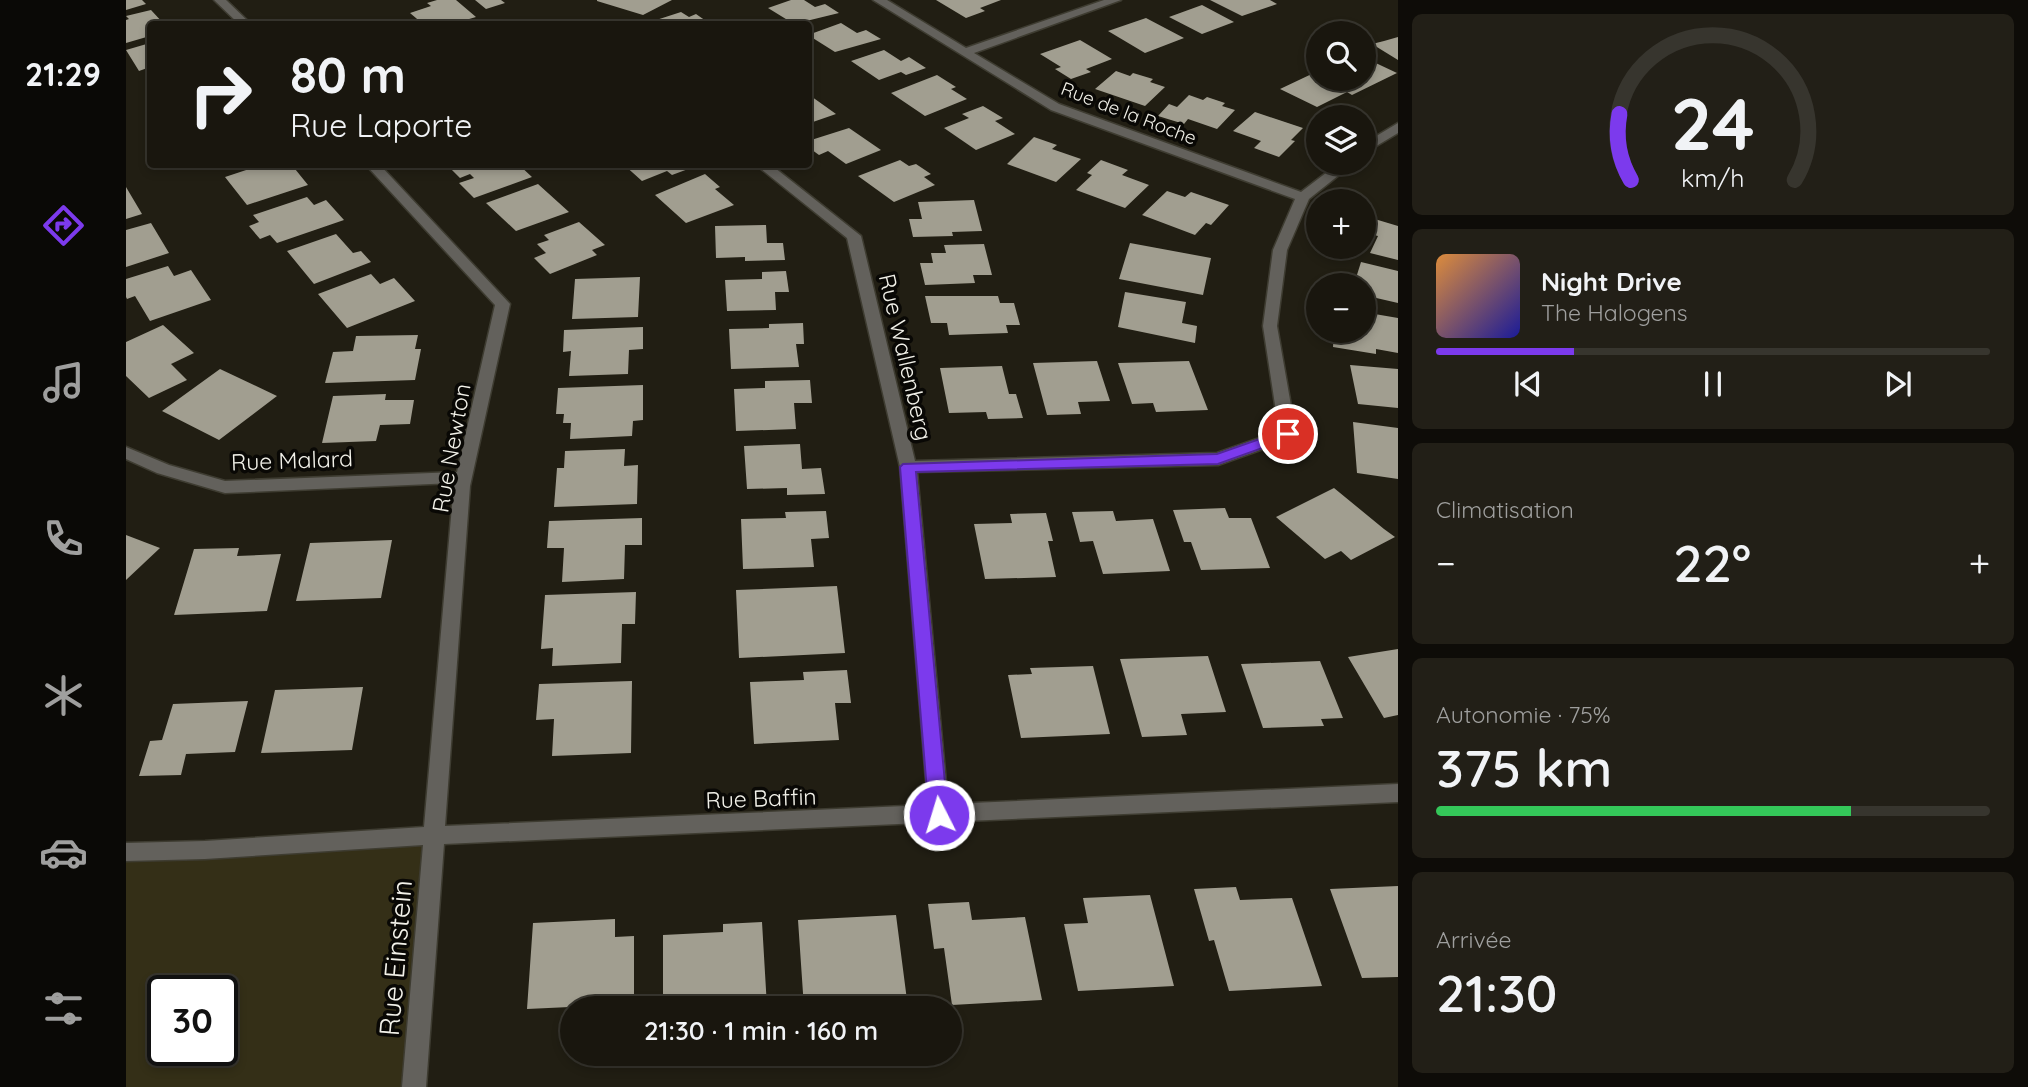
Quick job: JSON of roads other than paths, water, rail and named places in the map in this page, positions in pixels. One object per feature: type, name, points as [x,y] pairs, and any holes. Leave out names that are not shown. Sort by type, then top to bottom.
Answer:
[{"type":"street","points":[[220,0],[242,21]]},
{"type":"street","name":"Rue de la Roche","points":[[879,0],[1055,107],[1303,197]]},
{"type":"street","points":[[965,52],[1115,0]]},
{"type":"street","points":[[1376,141],[1398,127]]},
{"type":"street","name":"Rue Newton","points":[[375,168],[503,304],[464,477],[436,835]]},
{"type":"street","name":"Rue Wallenberg","points":[[766,168],[854,236],[908,467],[939,815]]},
{"type":"street","points":[[908,467],[1218,459],[1288,434],[1270,326],[1280,250],[1303,197],[1331,175]]},
{"type":"street","name":"Rue Malard","points":[[126,453],[163,469],[225,487],[464,477]]},
{"type":"street","name":"Rue Baffin","points":[[126,852],[172,852],[436,835],[1398,793]]},
{"type":"street","name":"Rue Einstein","points":[[414,1087],[436,835]]}]
